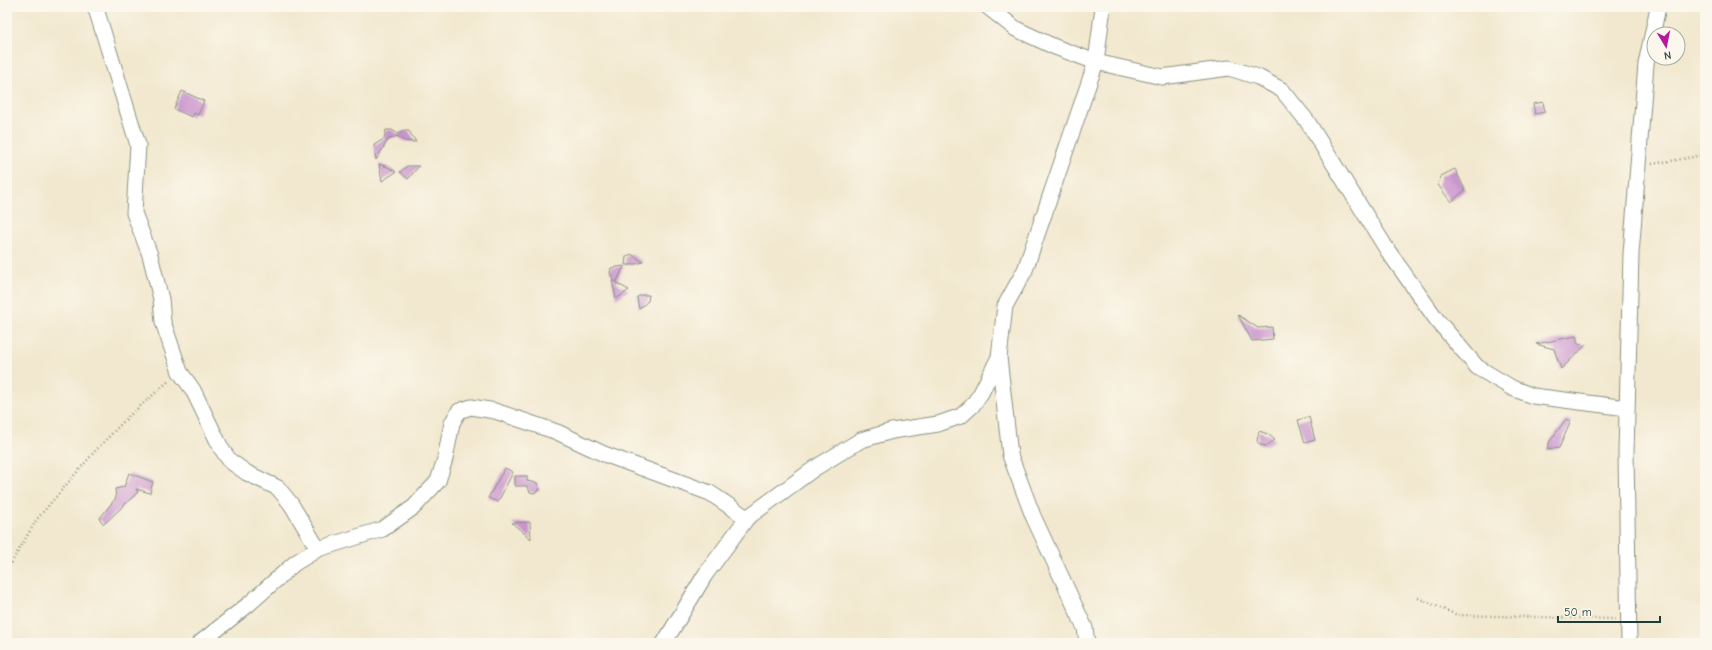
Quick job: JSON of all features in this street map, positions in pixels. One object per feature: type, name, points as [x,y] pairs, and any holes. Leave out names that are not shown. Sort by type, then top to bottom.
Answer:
[{"type":"street","points":[[94,7],[97,12],[138,145],[134,213],[150,255],[161,299],[163,322],[180,372],[192,390],[220,448],[230,461],[247,474],[278,488],[291,504],[318,549]]},
{"type":"street","points":[[988,7],[1016,29],[1055,47],[1096,62],[1162,77],[1229,68],[1258,77],[1282,90],[1307,121],[1388,251],[1437,320],[1477,367],[1512,388],[1533,396],[1627,408]]},
{"type":"street","points":[[1087,643],[1085,628],[1033,516],[1010,455],[999,358],[1005,306],[1026,270],[1096,62],[1103,7]]},
{"type":"street","points":[[1629,643],[1627,408],[1631,254],[1646,64],[1658,7]]},
{"type":"street","points":[[664,643],[705,575],[747,518],[816,468],[861,440],[892,431],[938,424],[961,416],[972,406],[982,393],[999,358]]},
{"type":"street","points":[[200,643],[250,604],[295,563],[318,549],[383,530],[414,507],[438,481],[445,459],[452,423],[459,411],[471,407],[495,411],[557,432],[604,454],[710,493],[747,518]]},
{"type":"path","points":[[1638,166],[1705,155]]},
{"type":"path","points":[[7,570],[37,519],[96,450],[129,416],[180,372]]},
{"type":"path","points":[[1418,598],[1457,615],[1628,619]]},
{"type":"building","points":[[182,91],[204,101],[198,115],[194,113],[192,117],[174,109]]},
{"type":"building","points":[[1543,102],[1545,112],[1535,114],[1533,104]]},
{"type":"building","points":[[386,130],[392,130],[398,134],[404,131],[409,131],[416,142],[404,141],[397,136],[388,140],[376,160],[374,145],[384,139]]},
{"type":"building","points":[[379,164],[388,167],[396,172],[382,181]]},
{"type":"building","points":[[407,166],[419,166],[408,179],[400,172]]},
{"type":"building","points":[[1455,169],[1465,190],[1451,202],[1438,185],[1441,176]]},
{"type":"building","points":[[631,254],[643,262],[625,265],[626,257]]},
{"type":"building","points":[[624,266],[616,283],[629,290],[616,299],[612,280],[615,282],[610,273],[611,268]]},
{"type":"building","points":[[649,295],[648,301],[639,309],[637,297]]},
{"type":"building","points":[[1238,315],[1258,328],[1272,327],[1273,339],[1252,341]]},
{"type":"building","points":[[1576,336],[1578,344],[1586,345],[1561,369],[1554,349],[1536,344]]},
{"type":"building","points":[[1309,417],[1315,440],[1305,443],[1298,420]]},
{"type":"building","points":[[1566,419],[1571,421],[1559,448],[1547,450],[1550,441]]},
{"type":"building","points":[[1259,431],[1268,434],[1275,440],[1266,446],[1260,445],[1257,441]]},
{"type":"building","points":[[505,468],[513,472],[498,502],[488,498]]},
{"type":"building","points":[[129,473],[153,482],[150,493],[136,489],[138,492],[104,524],[99,519],[116,498],[115,489],[124,487]]},
{"type":"building","points":[[515,476],[527,476],[527,481],[537,483],[540,490],[534,493],[530,492],[527,486],[515,486]]},
{"type":"building","points":[[530,522],[531,539],[512,523]]}]
